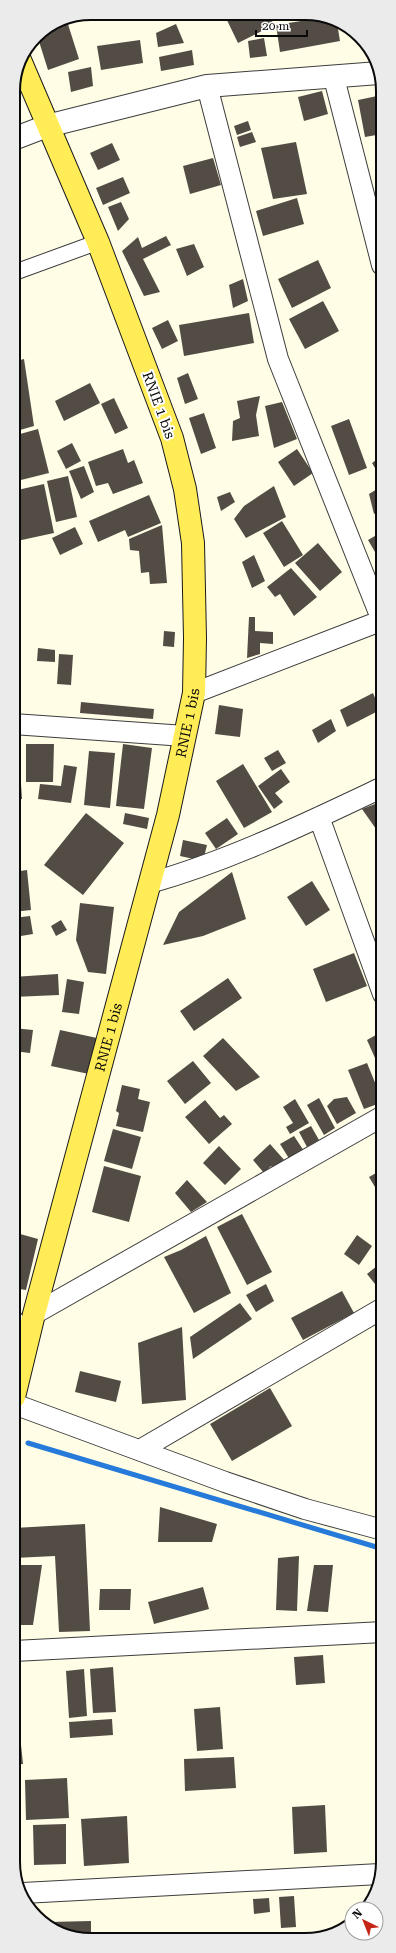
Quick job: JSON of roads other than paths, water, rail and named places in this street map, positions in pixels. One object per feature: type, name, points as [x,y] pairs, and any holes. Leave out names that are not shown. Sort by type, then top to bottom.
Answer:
[{"type":"main road","name":"RNIE 1 bis","points":[[20,1372],[27,1343],[24,1317],[168,815],[194,693],[195,638],[192,543],[185,489],[172,438],[98,242],[23,69]]},
{"type":"street","points":[[20,136],[47,126],[207,86],[334,78],[374,74]]},
{"type":"street","points":[[334,78],[376,242]]},
{"type":"street","points":[[207,86],[278,359],[376,606]]},
{"type":"street","points":[[20,270],[98,242]]},
{"type":"street","points":[[194,693],[376,623]]},
{"type":"street","points":[[20,724],[185,736]]},
{"type":"street","points":[[150,882],[192,871],[221,860],[319,817],[376,790]]},
{"type":"street","points":[[319,817],[376,975]]},
{"type":"street","points":[[24,1317],[376,1120]]},
{"type":"street","points":[[140,1450],[376,1312]]},
{"type":"street","points":[[20,1406],[225,1482],[305,1509],[376,1528]]},
{"type":"street","points":[[20,1651],[376,1632]]},
{"type":"street","points":[[27,1893],[375,1874]]},
{"type":"waterway","points":[[28,1443],[376,1547]]}]
